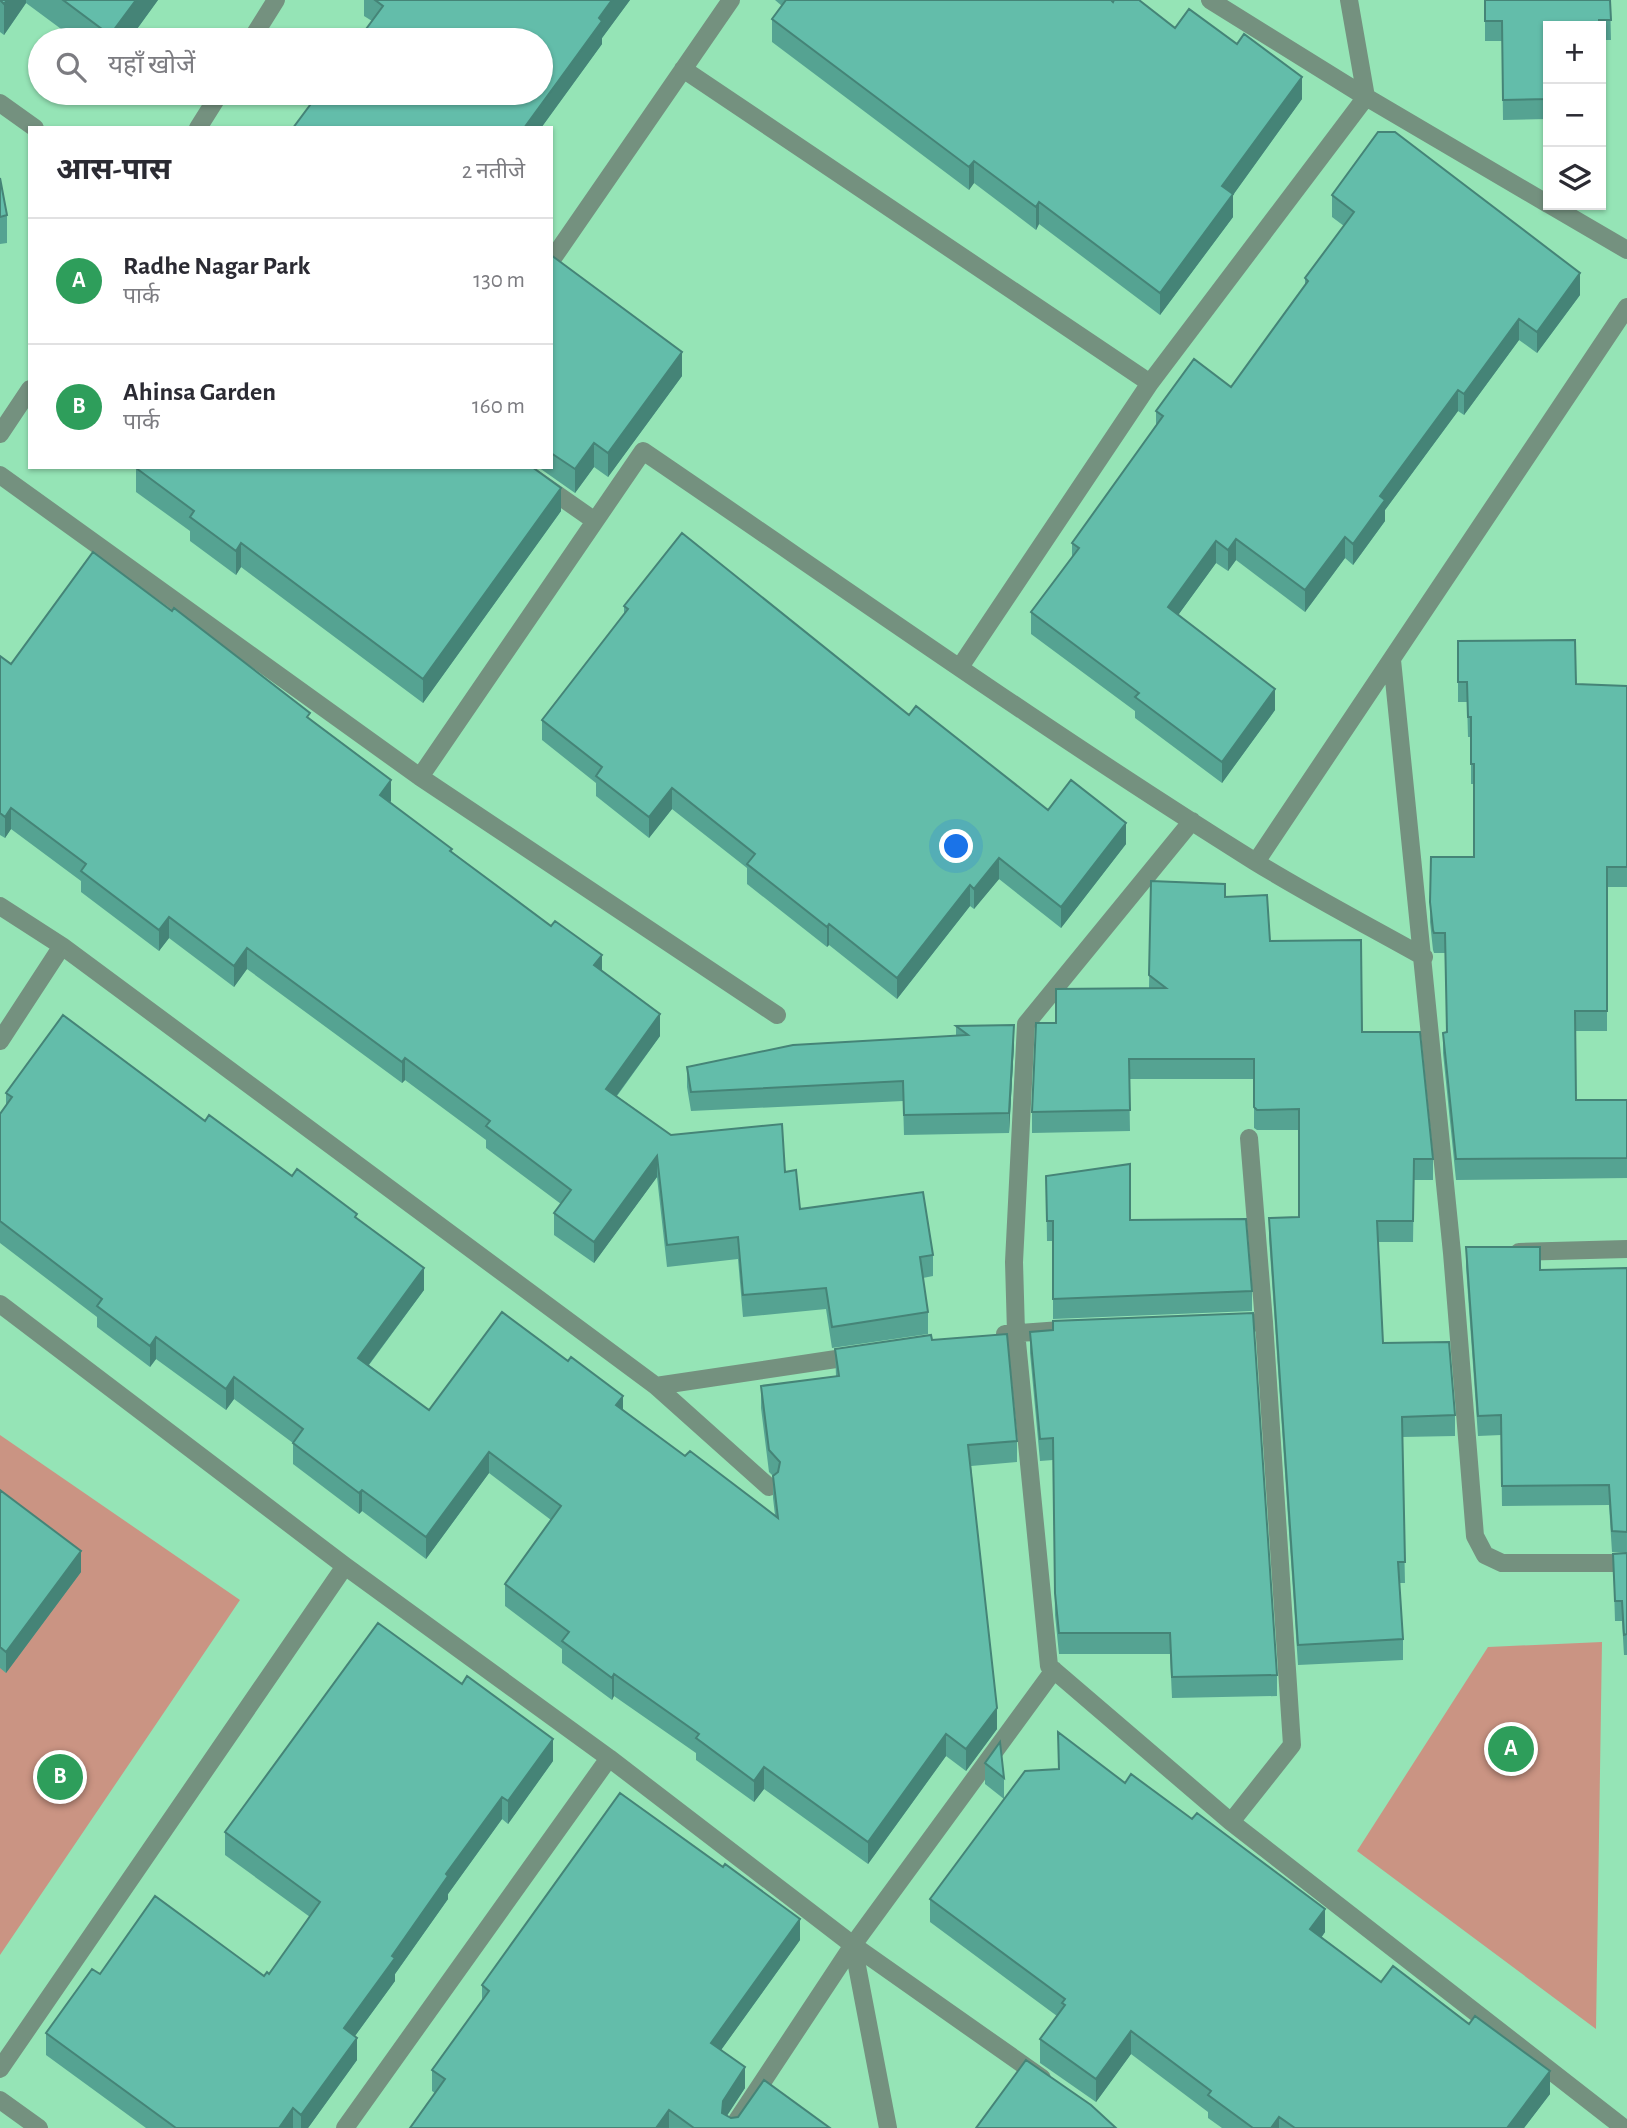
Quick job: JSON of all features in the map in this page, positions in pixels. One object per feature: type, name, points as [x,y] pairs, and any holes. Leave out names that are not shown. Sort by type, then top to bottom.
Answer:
[{"type":"street","points":[[258,28],[275,0]]},
{"type":"street","points":[[553,258],[731,0]]},
{"type":"street","points":[[1210,0],[1366,97],[1543,200]]},
{"type":"street","points":[[960,667],[1150,383],[1366,97],[1349,0]]},
{"type":"street","points":[[683,69],[1150,383]]},
{"type":"street","points":[[0,103],[32,126]]},
{"type":"street","points":[[199,126],[212,105]]},
{"type":"street","points":[[1559,210],[1627,250]]},
{"type":"street","points":[[1256,862],[1627,307]]},
{"type":"street","points":[[0,434],[28,392]]},
{"type":"street","points":[[420,776],[643,451],[1192,821],[1256,862],[1424,957]]},
{"type":"street","points":[[521,469],[595,521]]},
{"type":"street","points":[[0,475],[420,776],[777,1014]]},
{"type":"street","points":[[1392,660],[1459,1253],[1475,1536],[1485,1555],[1502,1563],[1627,1563]]},
{"type":"street","points":[[1192,821],[1026,1024],[1015,1250],[1016,1332],[1049,1666],[1231,1822],[1624,2128]]},
{"type":"street","points":[[0,906],[62,946],[656,1385],[769,1487]]},
{"type":"street","points":[[0,1041],[62,946]]},
{"type":"street","points":[[1231,1822],[1292,1745],[1249,1138]]},
{"type":"street","points":[[1506,1252],[1627,1249]]},
{"type":"street","points":[[0,1304],[345,1566],[609,1758],[853,1944],[1057,2088]]},
{"type":"street","points":[[1209,1324],[1264,1322]]},
{"type":"street","points":[[989,1336],[1085,1329]]},
{"type":"street","points":[[656,1385],[869,1354]]},
{"type":"street","points":[[0,2069],[345,1566]]},
{"type":"street","points":[[732,2128],[853,1944],[1054,1670]]},
{"type":"street","points":[[345,2128],[609,1758]]},
{"type":"street","points":[[853,1944],[888,2128]]},
{"type":"street","points":[[0,2100],[39,2128]]},
{"type":"shaded area","points":[[0,1435],[240,1600],[0,1955]]},
{"type":"shaded area","points":[[1602,1642],[1596,2029],[1357,1851],[1488,1647]]},
{"type":"building","points":[[63,0],[136,0],[115,28],[101,28]]},
{"type":"building","points":[[375,0],[612,0],[599,18],[602,21],[553,88],[553,28],[367,28],[383,6]]},
{"type":"building","points":[[786,0],[1139,0],[1175,28],[1189,9],[1237,44],[1244,34],[1302,77],[1222,186],[1233,194],[1160,293],[1039,202],[1036,207],[974,161],[969,167],[772,19]]},
{"type":"building","points":[[1485,0],[1610,0],[1611,20],[1543,21],[1543,99],[1503,100],[1502,21],[1485,21]]},
{"type":"building","points":[[310,105],[541,105],[525,126],[294,126]]},
{"type":"building","points":[[1378,132],[1395,132],[1580,273],[1537,332],[1519,319],[1464,394],[1458,390],[1380,496],[1385,500],[1353,544],[1345,537],[1305,590],[1236,539],[1228,550],[1216,541],[1168,607],[1275,689],[1222,762],[1135,697],[1139,693],[1031,612],[1079,548],[1072,543],[1163,416],[1156,411],[1194,359],[1231,387],[1308,281],[1305,278],[1354,212],[1332,195]]},
{"type":"building","points":[[0,178],[7,215],[0,217]]},
{"type":"building","points":[[553,256],[682,352],[608,453],[594,443],[575,469],[553,454]]},
{"type":"building","points":[[137,469],[535,469],[561,488],[423,679],[241,543],[236,551],[190,517],[194,511]]},
{"type":"building","points":[[682,533],[909,715],[916,706],[1048,810],[1071,780],[1126,823],[1061,907],[999,858],[974,889],[970,885],[897,978],[747,864],[755,854],[672,788],[649,817],[596,776],[602,767],[542,720],[628,609],[624,606]]},
{"type":"building","points":[[93,552],[172,611],[174,608],[310,713],[307,717],[391,780],[380,795],[551,926],[555,921],[602,955],[594,965],[660,1014],[606,1089],[671,1135],[782,1124],[785,1172],[796,1170],[800,1209],[923,1192],[933,1255],[920,1257],[928,1312],[832,1327],[826,1288],[743,1295],[738,1237],[667,1245],[657,1156],[594,1242],[554,1213],[571,1190],[486,1126],[490,1121],[405,1058],[402,1062],[247,948],[234,966],[169,917],[159,930],[81,871],[86,864],[11,808],[5,817],[0,813],[0,656],[11,664]]},
{"type":"building","points":[[1575,640],[1576,684],[1627,686],[1627,867],[1607,867],[1607,1011],[1575,1011],[1576,1100],[1627,1100],[1627,1158],[1456,1159],[1443,1033],[1447,1032],[1445,933],[1434,933],[1430,902],[1431,857],[1474,857],[1471,717],[1468,717],[1467,682],[1458,682],[1458,641]]},
{"type":"building","points":[[1151,881],[1225,884],[1225,897],[1267,895],[1270,941],[1361,940],[1362,1032],[1420,1032],[1433,1159],[1414,1159],[1413,1221],[1377,1221],[1383,1343],[1449,1342],[1455,1415],[1402,1417],[1405,1562],[1398,1562],[1403,1639],[1298,1645],[1269,1218],[1299,1217],[1299,1109],[1257,1110],[1254,1107],[1254,1059],[1129,1059],[1130,1110],[1032,1112],[1036,1023],[1056,1023],[1056,989],[1166,988],[1149,975]]},
{"type":"building","points":[[63,1015],[205,1121],[209,1115],[292,1176],[297,1169],[357,1214],[355,1217],[424,1268],[358,1358],[429,1410],[502,1312],[568,1361],[571,1357],[623,1396],[616,1405],[685,1456],[690,1451],[778,1518],[773,1476],[778,1472],[780,1462],[769,1450],[761,1386],[839,1376],[835,1349],[931,1335],[932,1340],[1007,1334],[1017,1441],[968,1445],[997,1708],[966,1749],[946,1734],[868,1842],[764,1767],[754,1781],[696,1738],[699,1734],[614,1674],[612,1678],[562,1641],[569,1632],[505,1584],[561,1506],[489,1452],[426,1537],[362,1490],[359,1493],[293,1443],[303,1429],[234,1377],[226,1389],[156,1337],[150,1346],[97,1306],[102,1299],[0,1221],[0,1114],[12,1097],[6,1093]]},
{"type":"building","points":[[1014,1025],[1009,1113],[904,1115],[903,1081],[691,1092],[687,1067],[793,1045],[968,1035],[956,1026]]},
{"type":"building","points":[[1130,1164],[1130,1220],[1246,1219],[1252,1291],[1053,1299],[1053,1221],[1047,1221],[1046,1176]]},
{"type":"building","points":[[1466,1247],[1540,1247],[1540,1270],[1627,1268],[1627,1532],[1612,1531],[1609,1485],[1502,1486],[1501,1415],[1478,1416]]},
{"type":"building","points":[[1253,1313],[1277,1675],[1172,1677],[1170,1633],[1059,1633],[1055,1593],[1053,1438],[1040,1439],[1030,1332],[1053,1330],[1053,1321]]},
{"type":"building","points":[[0,1490],[81,1551],[6,1652],[0,1647]]},
{"type":"building","points":[[1627,1553],[1627,1634],[1624,1635],[1622,1601],[1615,1601],[1613,1554]]},
{"type":"building","points":[[378,1623],[462,1684],[467,1676],[553,1739],[508,1801],[502,1797],[446,1874],[448,1876],[392,1956],[395,1958],[344,2028],[357,2038],[301,2115],[293,2108],[279,2128],[176,2128],[46,2033],[92,1969],[100,1974],[155,1896],[264,1976],[267,1972],[269,1974],[320,1902],[225,1832]]},
{"type":"building","points":[[1058,1732],[1125,1783],[1131,1774],[1192,1819],[1197,1813],[1325,1909],[1310,1929],[1381,1982],[1393,1966],[1469,2024],[1475,2016],[1550,2071],[1507,2128],[1295,2128],[1279,2117],[1271,2128],[1253,2128],[1208,2095],[1211,2091],[1131,2031],[1096,2079],[1040,2039],[1065,2005],[1062,2003],[1065,1999],[930,1899],[1025,1771],[1059,1769]]},
{"type":"building","points":[[1000,1742],[1004,1778],[985,1763]]},
{"type":"building","points":[[620,1793],[800,1919],[711,2043],[745,2067],[723,2101],[722,2113],[731,2118],[738,2117],[764,2080],[830,2128],[694,2128],[669,2110],[656,2128],[410,2128],[445,2079],[432,2070],[489,1991],[482,1985]]},
{"type":"building","points":[[1026,2060],[1091,2105],[1116,2128],[976,2128]]},
{"type":"place","name":"Radhe Nagar Park","points":[[1511,1749]]},
{"type":"place","name":"Ahinsa Garden","points":[[60,1777]]}]
